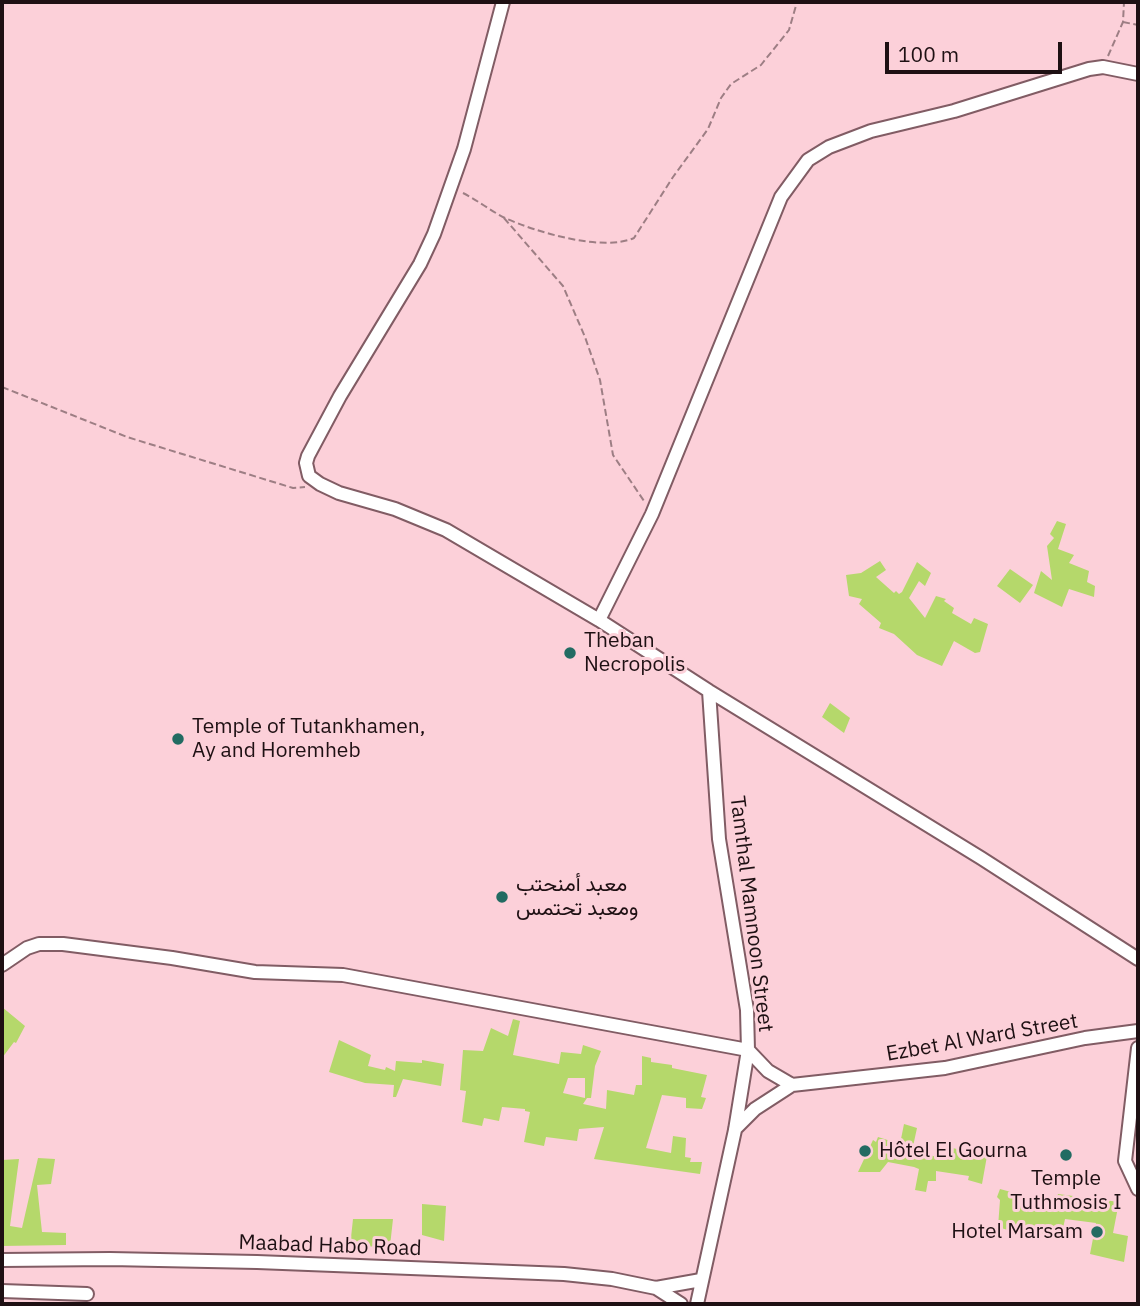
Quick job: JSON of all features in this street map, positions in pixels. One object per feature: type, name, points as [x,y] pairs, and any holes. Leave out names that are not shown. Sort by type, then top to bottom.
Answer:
[{"type":"street","points":[[503,2],[464,149],[435,234],[420,264],[340,396],[308,456],[307,470],[316,482],[339,493],[395,509],[446,530],[599,620],[1138,959]]},
{"type":"street","points":[[599,620],[652,514],[781,197],[808,160],[829,147],[871,131],[954,111],[1067,75],[1103,67],[1138,74]]},
{"type":"street","name":"Tamthal Mamnoon Street","points":[[697,1304],[735,1130],[748,1050],[747,1010],[719,839],[709,691]]},
{"type":"street","points":[[2,965],[27,948],[46,943],[172,958],[255,972],[343,975],[748,1050],[768,1071],[792,1085]]},
{"type":"street","name":"Ezbet Al Ward Street","points":[[735,1130],[755,1109],[792,1085],[945,1068],[1085,1038],[1138,1031]]},
{"type":"street","points":[[1138,1048],[1125,1161],[1138,1189]]},
{"type":"street","name":"Maabad Habo Road","points":[[2,1260],[158,1260],[564,1274],[611,1279],[656,1288],[681,1304]]},
{"type":"street","name":"Maabad Habo Road","points":[[656,1288],[701,1280]]},
{"type":"street","points":[[2,1291],[87,1294]]},
{"type":"path","points":[[452,187],[503,217],[565,238],[623,242],[634,237],[708,129],[721,98],[731,84],[761,65],[789,30],[797,2]]},
{"type":"path","points":[[1103,67],[1123,22],[1124,2]]},
{"type":"path","points":[[1123,22],[1138,25]]},
{"type":"path","points":[[503,217],[563,286],[586,337],[600,380],[613,455],[652,514]]},
{"type":"path","points":[[2,387],[169,451],[297,488],[305,488],[316,482]]},
{"type":"building","points":[[1057,521],[1066,524],[1058,549],[1074,555],[1069,563],[1089,571],[1087,582],[1095,586],[1094,597],[1069,589],[1062,607],[1034,593],[1041,571],[1052,580],[1047,546],[1054,538],[1050,534]]},
{"type":"building","points":[[880,561],[886,570],[876,577],[894,593],[902,592],[917,562],[931,573],[925,586],[919,581],[909,598],[925,618],[936,596],[946,599],[944,601],[954,608],[952,613],[971,624],[974,618],[988,624],[980,652],[975,653],[954,641],[942,666],[917,655],[894,634],[879,628],[881,623],[859,604],[862,599],[849,596],[846,575],[861,573]]},
{"type":"building","points":[[1010,569],[1033,585],[1020,603],[997,586]]},
{"type":"building","points":[[830,703],[850,718],[844,733],[822,717]]},
{"type":"building","points":[[2,1007],[25,1026],[16,1043],[14,1042],[2,1058]]},
{"type":"building","points":[[513,1019],[520,1021],[513,1055],[559,1064],[561,1052],[581,1054],[583,1045],[601,1051],[595,1066],[591,1098],[587,1098],[583,1104],[606,1109],[607,1090],[634,1095],[636,1085],[642,1085],[642,1056],[651,1058],[651,1062],[707,1075],[701,1097],[706,1098],[702,1109],[686,1108],[686,1098],[662,1095],[646,1148],[671,1153],[673,1136],[686,1138],[685,1157],[691,1158],[690,1162],[702,1162],[700,1174],[594,1159],[604,1127],[579,1129],[577,1141],[546,1137],[544,1146],[524,1142],[530,1112],[525,1109],[502,1107],[499,1121],[484,1118],[482,1126],[462,1122],[466,1091],[460,1090],[463,1050],[483,1051],[491,1028],[508,1036]],"holes":[[[568,1078],[585,1078],[585,1098],[563,1093]]]},
{"type":"building","points":[[339,1040],[371,1055],[368,1066],[385,1070],[386,1067],[395,1071],[396,1061],[422,1063],[422,1060],[444,1064],[441,1086],[403,1079],[396,1097],[393,1097],[394,1085],[365,1083],[329,1072]]},
{"type":"building","points":[[904,1124],[917,1128],[912,1151],[942,1158],[944,1146],[987,1156],[982,1184],[968,1180],[969,1176],[936,1171],[936,1181],[928,1181],[926,1192],[915,1190],[919,1169],[914,1167],[888,1162],[880,1172],[858,1172],[873,1140],[876,1142],[878,1137],[900,1144]]},
{"type":"building","points":[[38,1158],[55,1159],[51,1184],[37,1185],[42,1232],[66,1233],[66,1245],[2,1246],[2,1160],[19,1159],[10,1226],[22,1228]]},
{"type":"building","points":[[1000,1189],[1055,1204],[1058,1194],[1119,1202],[1113,1233],[1128,1236],[1124,1262],[1090,1254],[1096,1223],[1065,1219],[1061,1238],[1026,1232],[1024,1235],[998,1227],[1000,1200],[997,1197]]},
{"type":"building","points":[[422,1204],[446,1206],[444,1241],[422,1235]]},
{"type":"building","points":[[353,1219],[393,1219],[390,1246],[350,1247]]},
{"type":"place","name":"Theban Necropolis","points":[[570,653]]},
{"type":"place","name":"Temple of Tutankhamen, Ay and Horemheb","points":[[178,739]]},
{"type":"place","name":"معبد أمنحتب ومعبد تحتمس","points":[[502,897]]},
{"type":"place","name":"Hôtel El Gourna","points":[[865,1151]]},
{"type":"place","name":"Temple Tuthmosis I","points":[[1066,1155]]},
{"type":"place","name":"Hotel Marsam","points":[[1097,1232]]}]
